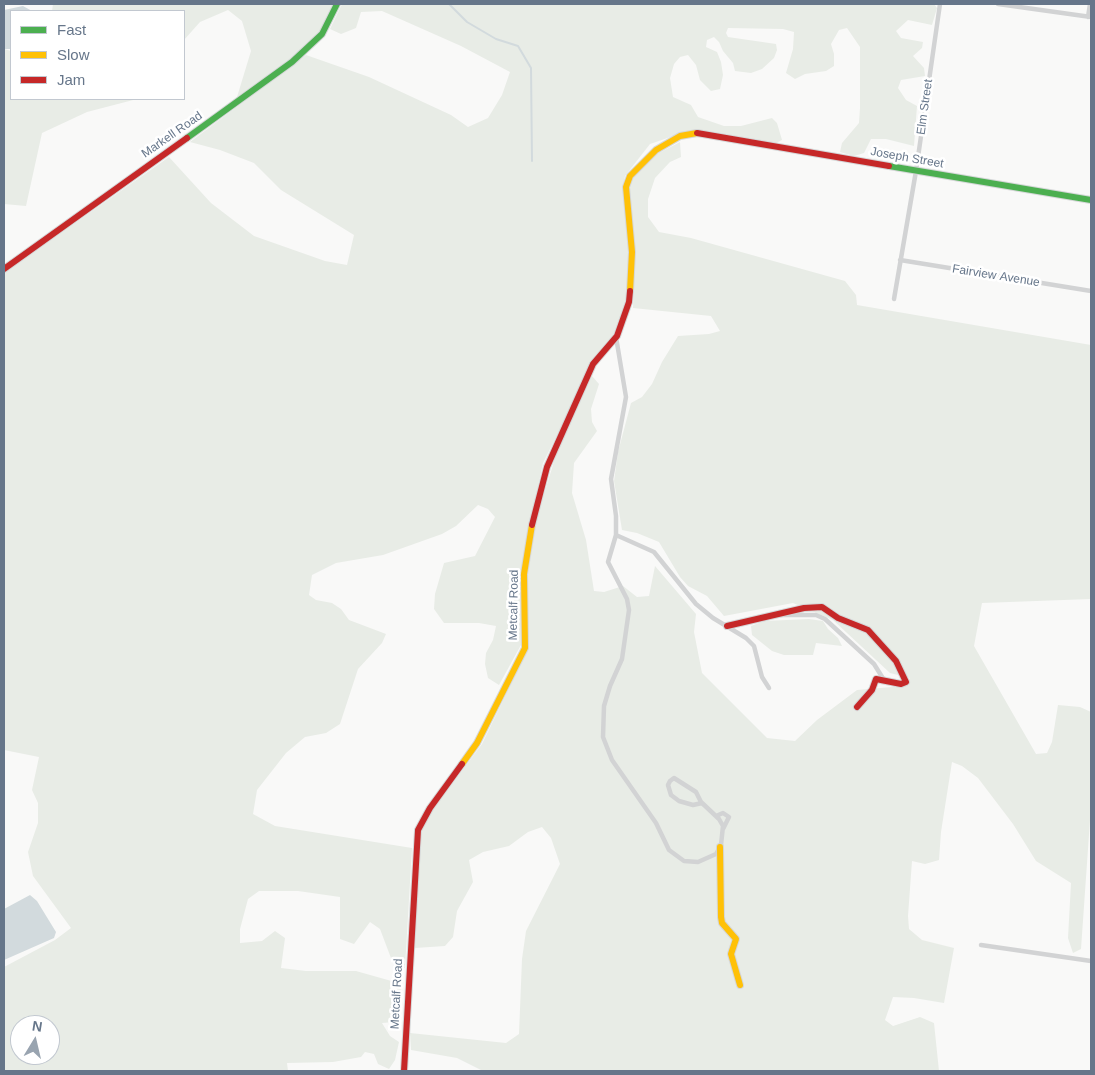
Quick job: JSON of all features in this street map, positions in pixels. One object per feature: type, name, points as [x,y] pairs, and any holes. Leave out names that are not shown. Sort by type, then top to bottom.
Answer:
[{"type":"street","name":"Markell Road","points":[[4,269],[292,62],[322,34],[337,4]]},
{"type":"street","name":"Elm Street","points":[[894,299],[916,171],[940,4]]},
{"type":"street","points":[[998,4],[1089,17],[1090,4]]},
{"type":"street","name":"Metcalf Road","points":[[404,1071],[418,830],[430,808],[477,744],[524,648],[524,574],[533,520],[547,467],[593,364],[616,337],[629,302],[632,252],[626,187],[630,176],[656,150],[680,136],[696,133],[719,136]]},
{"type":"street","name":"Joseph Street","points":[[719,136],[1091,200]]},
{"type":"street","name":"Fairview Avenue","points":[[900,260],[1091,292]]},
{"type":"street","points":[[616,337],[626,397],[611,479],[616,516],[616,535],[608,562],[627,599],[629,610],[622,659],[604,706],[602,727],[606,748],[627,783],[656,823],[668,850],[684,861],[698,862],[710,858],[720,847]]},
{"type":"street","points":[[616,535],[654,552],[696,604],[713,618],[746,638],[754,646],[762,677],[768,688]]},
{"type":"street","points":[[727,626],[804,608],[822,607],[838,618],[868,630],[896,662],[906,682],[901,684],[876,679],[872,690],[857,707]]},
{"type":"street","points":[[773,615],[816,615],[825,619],[874,664],[884,680]]},
{"type":"street","points":[[702,803],[692,805],[671,795],[668,785],[670,781],[674,778],[696,792],[702,803],[716,816],[723,830]]},
{"type":"street","points":[[716,816],[723,813],[729,817],[723,830],[720,847],[721,917],[722,923],[736,939],[730,954],[740,985]]},
{"type":"street","points":[[981,945],[1091,961]]},
{"type":"shaded area","points":[[53,4],[333,4],[319,33],[289,61],[237,97],[251,51],[242,21],[228,10],[200,22],[185,39],[185,10],[52,10]]},
{"type":"shaded area","points":[[342,4],[934,4],[937,8],[932,25],[908,20],[896,31],[901,38],[923,42],[922,48],[913,56],[924,68],[925,76],[901,80],[898,88],[906,100],[917,106],[914,146],[886,139],[871,139],[864,153],[854,156],[840,152],[842,143],[859,123],[860,108],[860,47],[847,28],[839,30],[831,44],[834,54],[834,66],[826,71],[805,74],[795,79],[786,73],[793,49],[794,32],[783,29],[728,28],[726,33],[728,37],[776,44],[777,50],[774,58],[762,69],[751,73],[735,71],[733,63],[723,51],[719,42],[714,37],[707,40],[706,47],[717,52],[721,62],[723,75],[720,89],[711,91],[700,80],[696,65],[688,55],[680,57],[674,64],[670,78],[673,97],[691,105],[698,117],[724,126],[741,126],[772,118],[777,123],[782,140],[776,143],[709,131],[685,132],[650,144],[625,176],[623,187],[629,253],[627,301],[613,336],[573,403],[543,463],[525,548],[521,645],[499,685],[488,678],[485,664],[486,653],[493,640],[496,626],[479,623],[444,623],[434,609],[435,594],[444,563],[475,556],[495,517],[488,509],[478,505],[456,526],[442,534],[383,555],[336,563],[312,575],[309,595],[316,600],[332,603],[341,609],[349,620],[386,634],[382,643],[358,669],[340,724],[326,733],[305,737],[286,753],[257,790],[253,814],[275,826],[412,848],[405,968],[394,966],[380,929],[370,922],[354,944],[340,939],[340,897],[298,891],[259,891],[248,899],[240,929],[240,943],[262,941],[275,931],[285,938],[281,968],[306,971],[356,971],[402,984],[394,1022],[382,1023],[390,1036],[399,1042],[395,1060],[389,1069],[378,1064],[374,1054],[365,1052],[361,1057],[333,1062],[287,1063],[288,1071],[4,1071],[4,967],[55,940],[71,928],[33,876],[28,852],[38,823],[38,803],[32,790],[39,757],[4,750],[4,273],[169,157],[211,203],[254,236],[325,261],[347,265],[354,235],[281,190],[254,163],[220,150],[190,142],[306,55],[369,77],[451,115],[468,127],[488,118],[502,95],[510,72],[461,46],[382,11],[361,12],[356,28],[341,34],[330,29]]},
{"type":"shaded area","points":[[23,6],[30,10],[10,10],[10,49],[4,49],[4,10]]},
{"type":"shaded area","points":[[4,49],[10,51],[10,100],[133,100],[87,112],[42,133],[26,206],[4,204]]},
{"type":"shaded area","points":[[680,142],[681,157],[670,162],[655,178],[648,199],[648,217],[659,232],[691,238],[845,281],[856,295],[857,305],[1091,345],[1091,599],[982,603],[974,646],[1036,754],[1047,753],[1052,742],[1058,705],[1080,707],[1091,712],[1091,806],[1081,949],[1073,953],[1068,938],[1071,883],[1036,861],[1013,824],[978,778],[962,766],[952,762],[941,832],[939,860],[925,864],[912,861],[908,916],[909,929],[922,940],[954,948],[944,1003],[893,997],[885,1020],[893,1026],[920,1017],[934,1023],[939,1071],[483,1071],[457,1058],[411,1050],[410,1033],[506,1043],[519,1034],[522,959],[526,931],[560,864],[551,838],[542,827],[528,832],[509,846],[483,852],[469,860],[473,882],[457,911],[453,937],[445,946],[415,948],[421,831],[432,811],[482,744],[527,651],[528,573],[537,517],[556,455],[592,376],[599,384],[591,409],[592,422],[597,431],[574,463],[572,493],[586,540],[594,591],[604,592],[623,586],[637,597],[649,596],[655,566],[696,614],[694,632],[702,673],[767,738],[795,741],[817,720],[857,690],[904,686],[910,678],[890,673],[833,620],[793,603],[724,616],[707,596],[688,586],[680,577],[659,542],[637,533],[622,530],[614,481],[618,452],[631,403],[642,397],[652,384],[662,362],[678,336],[709,334],[720,331],[711,316],[633,308],[635,249],[629,192],[631,180],[657,154]]},
{"type":"shaded area","points":[[809,619],[823,621],[828,629],[838,638],[842,646],[816,643],[813,655],[784,655],[772,651],[752,635],[751,626],[764,621]]},
{"type":"shaded area","points":[[30,895],[37,901],[56,932],[54,938],[4,960],[4,909]]},
{"type":"waterway","points":[[449,4],[467,22],[496,39],[518,46],[531,68],[532,161]]},
{"type":"traffic: fast","points":[[187,138],[292,62],[322,34],[337,4]]},
{"type":"traffic: fast","points":[[889,166],[1091,200]]},
{"type":"traffic: slow","points":[[630,291],[632,252],[626,187],[630,176],[656,150],[680,136],[697,133]]},
{"type":"traffic: slow","points":[[462,764],[477,743],[525,648],[524,574],[532,525]]},
{"type":"traffic: slow","points":[[720,847],[721,917],[722,923],[736,939],[731,954],[740,985]]},
{"type":"traffic: jam","points":[[697,133],[889,166]]},
{"type":"traffic: jam","points":[[4,269],[187,138]]},
{"type":"traffic: jam","points":[[532,525],[547,467],[593,364],[617,336],[629,302],[630,291]]},
{"type":"traffic: jam","points":[[727,626],[804,608],[822,607],[838,618],[868,630],[896,661],[906,682],[901,684],[876,679],[872,690],[857,707]]},
{"type":"traffic: jam","points":[[404,1071],[418,830],[430,808],[462,764]]}]
